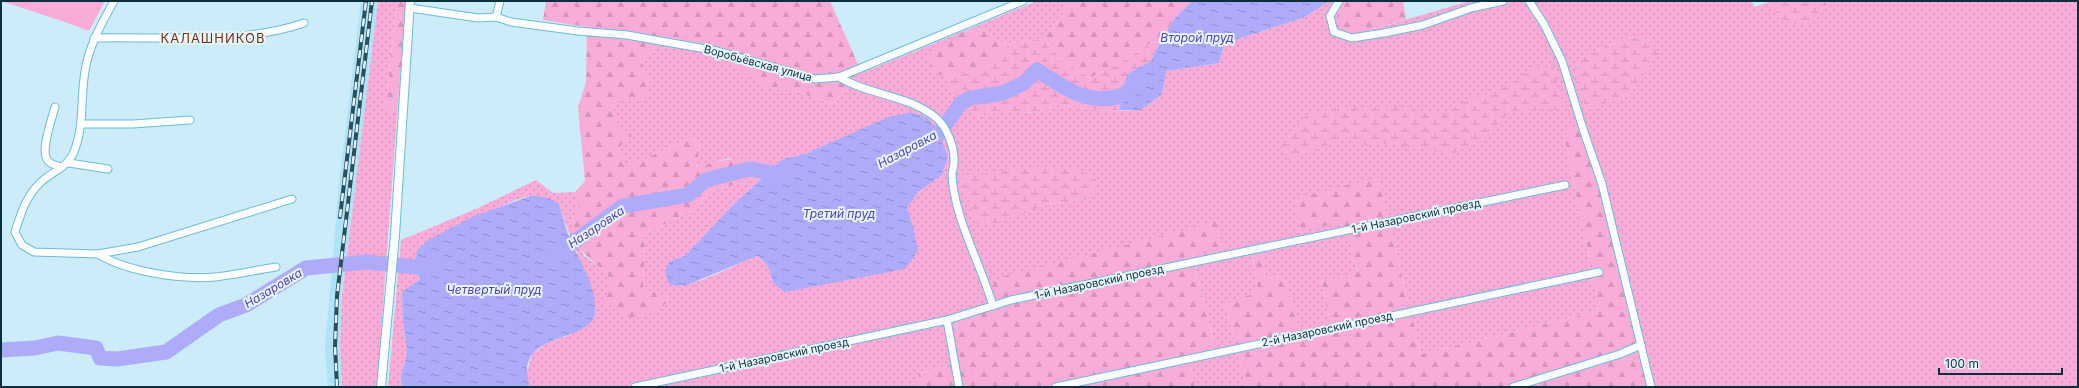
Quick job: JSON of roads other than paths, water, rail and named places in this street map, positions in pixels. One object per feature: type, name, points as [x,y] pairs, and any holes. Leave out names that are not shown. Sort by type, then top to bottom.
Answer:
[{"type":"street","points":[[69,163],[74,153],[82,124],[85,70],[94,38],[114,1]]},
{"type":"street","points":[[496,17],[500,1]]},
{"type":"street","name":"Воробьёвская улица","points":[[410,4],[478,18],[496,17],[511,22],[578,31],[627,35],[717,51],[815,79],[839,77],[1023,1]]},
{"type":"street","points":[[1340,1],[1330,16],[1334,32],[1352,38],[1423,25],[1471,8],[1502,1]]},
{"type":"street","points":[[1529,1],[1544,24],[1562,61],[1602,184],[1651,387]]},
{"type":"street","points":[[382,387],[395,236],[410,4]]},
{"type":"street","points":[[94,38],[189,38],[249,34],[288,29],[304,23]]},
{"type":"street","points":[[839,77],[920,108],[936,117],[953,147],[954,163],[952,174],[957,206],[987,284],[993,306]]},
{"type":"street","points":[[55,107],[45,149],[46,158],[50,163],[61,167]]},
{"type":"street","points":[[82,124],[133,124],[190,120]]},
{"type":"street","points":[[108,169],[69,163],[40,182],[24,203],[15,232],[22,245],[34,252],[98,254],[138,247],[292,199]]},
{"type":"street","name":"1-й Назаровский проезд","points":[[635,387],[947,320],[1011,300],[1565,185]]},
{"type":"street","points":[[98,254],[131,269],[192,277],[215,277],[276,267]]},
{"type":"street","name":"2-й Назаровский проезд","points":[[1056,387],[1599,272]]},
{"type":"street","points":[[947,320],[959,387]]},
{"type":"street","points":[[1513,387],[1620,354],[1641,345]]},
{"type":"water","name":"Второй пруд","points":[[1192,1],[1330,1],[1303,18],[1225,43],[1219,63],[1166,71],[1162,94],[1141,110],[1120,110],[1121,96],[1127,74],[1151,61],[1160,42],[1175,18]]},
{"type":"water","name":"Третий пруд","points":[[911,112],[928,118],[939,134],[948,157],[942,175],[918,192],[907,208],[913,226],[918,251],[905,269],[785,292],[773,283],[764,261],[757,256],[687,285],[676,286],[669,284],[665,271],[670,261],[685,256],[731,207],[783,159],[805,154],[886,118]]},
{"type":"water","name":"Четвертый пруд","points":[[533,195],[547,198],[559,203],[570,239],[588,277],[594,294],[595,312],[591,322],[581,329],[541,346],[532,355],[527,368],[530,387],[404,387],[401,376],[407,348],[403,321],[402,292],[420,279],[415,268],[417,250],[428,240],[474,216]]},
{"type":"waterway","name":"Назаровка","points":[[921,143],[939,134],[961,103],[970,98],[1003,93],[1024,83],[1037,70],[1056,83],[1076,93],[1097,99],[1120,96],[1137,83]]},
{"type":"waterway","name":"Назаровка","points":[[556,255],[623,206],[688,195],[706,180],[749,169],[788,175]]},
{"type":"waterway","name":"Назаровка","points":[[1,350],[35,348],[58,343],[96,348],[100,358],[117,359],[166,352],[219,315],[246,305],[306,268],[367,262],[436,269]]},
{"type":"railway","points":[[340,217],[366,1]]},
{"type":"railway","points":[[337,387],[335,346],[337,296],[372,1]]},
{"type":"district","name":"КАЛАШНИКОВ","points":[[213,38]]}]
